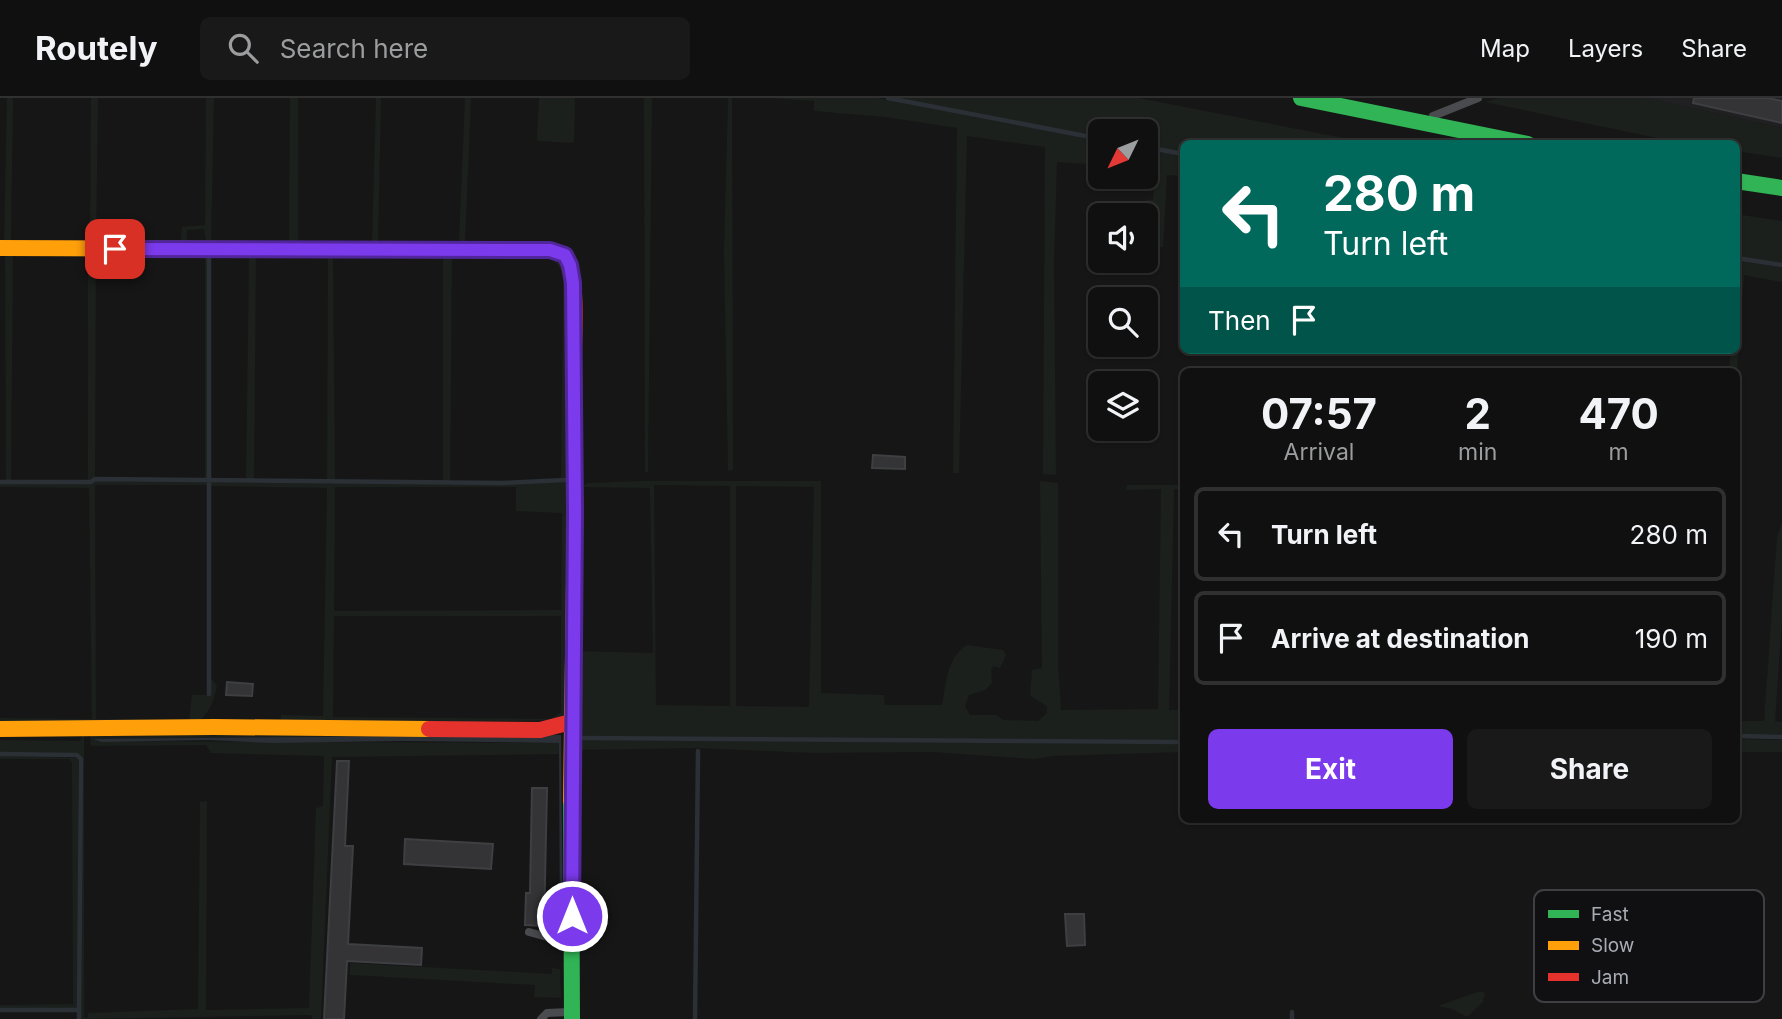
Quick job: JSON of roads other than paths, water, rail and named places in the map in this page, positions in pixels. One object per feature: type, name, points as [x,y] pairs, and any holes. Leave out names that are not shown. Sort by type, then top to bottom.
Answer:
[{"type":"main road","points":[[1301,98],[1508,140]]},
{"type":"main road","points":[[1740,182],[1782,188]]},
{"type":"main road","points":[[0,248],[550,250],[565,255],[573,283],[575,512],[572,1015]]},
{"type":"main road","points":[[0,729],[214,727],[540,730],[572,722]]},
{"type":"lane","points":[[1420,122],[1478,98]]},
{"type":"lane","points":[[529,932],[572,943]]},
{"type":"lane","points":[[541,1019],[547,1013],[572,1015]]},
{"type":"waterway","points":[[888,98],[1088,136]]},
{"type":"waterway","points":[[1158,149],[1180,153]]},
{"type":"waterway","points":[[209,257],[209,694]]},
{"type":"waterway","points":[[1740,259],[1782,265]]},
{"type":"waterway","points":[[0,482],[91,482],[95,479],[503,483],[565,480]]},
{"type":"waterway","points":[[1740,736],[1782,737]]},
{"type":"waterway","points":[[579,738],[1180,742]]},
{"type":"waterway","points":[[695,1019],[698,751]]},
{"type":"waterway","points":[[0,754],[77,755],[81,759],[79,1019]]},
{"type":"waterway","points":[[0,1010],[79,1010]]},
{"type":"waterway","points":[[1292,1012],[1292,1019]]}]
